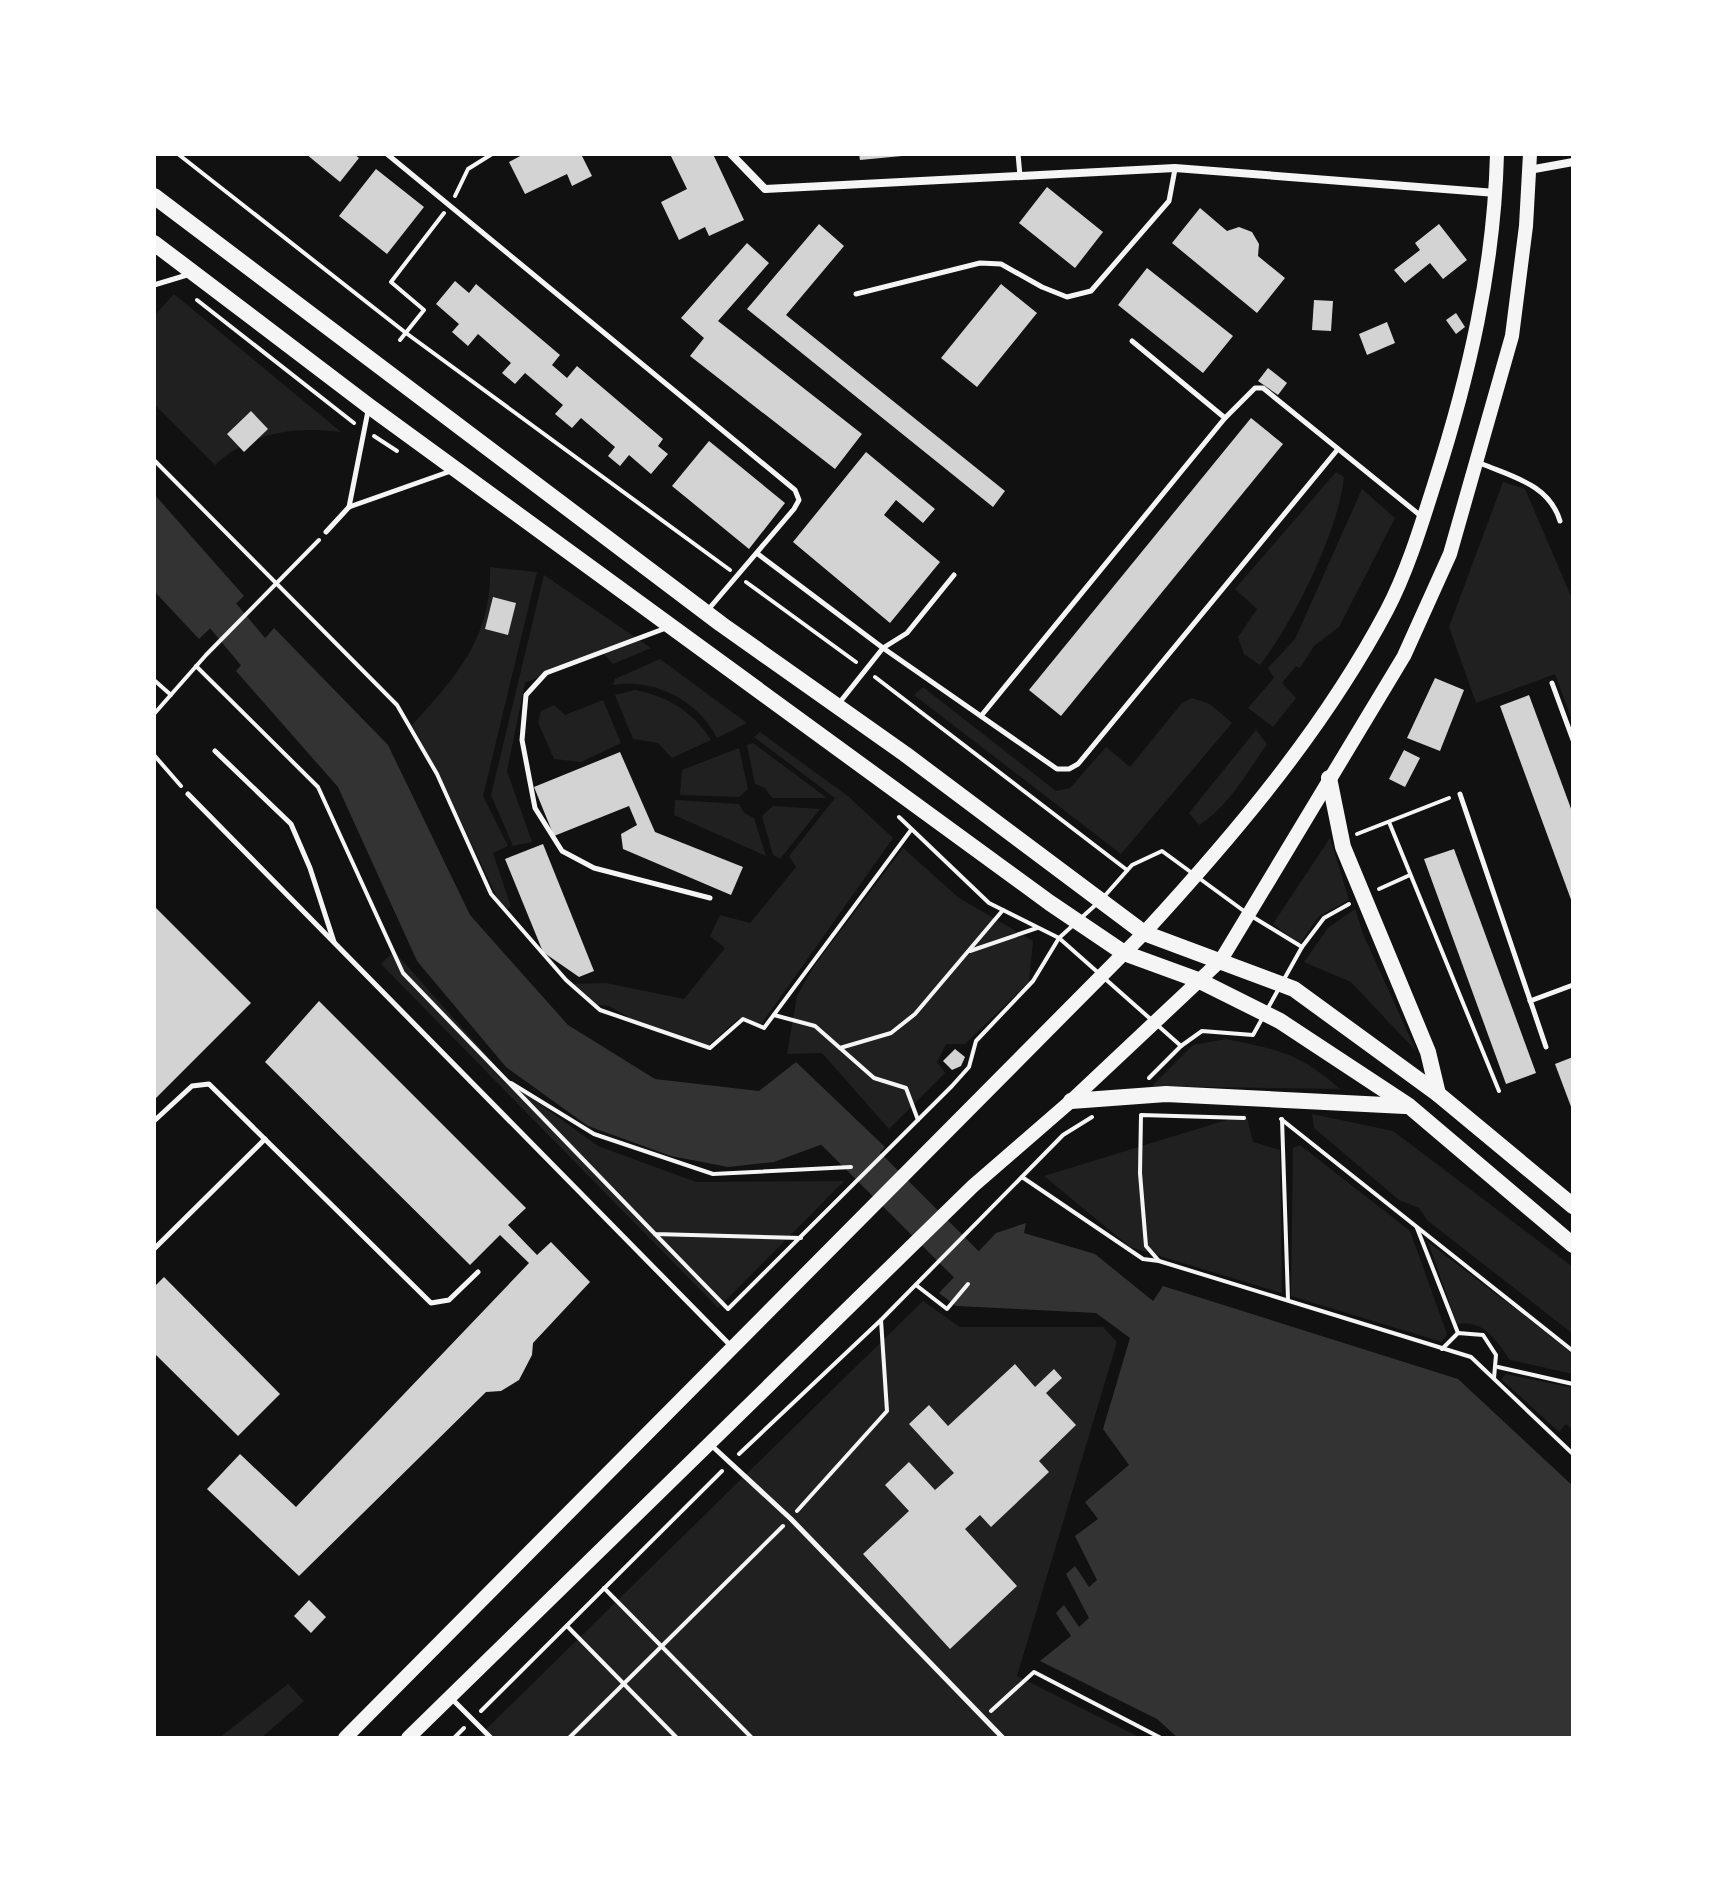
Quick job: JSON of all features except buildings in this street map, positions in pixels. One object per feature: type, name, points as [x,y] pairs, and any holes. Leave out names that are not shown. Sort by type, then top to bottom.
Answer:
[{"type":"main road","points":[[345,1738],[1144,933],[1236,832],[1337,694],[1388,608],[1424,518],[1476,342],[1493,236],[1497,154]]},
{"type":"main road","points":[[408,1738],[973,1186],[1071,1101],[1221,960],[1404,656],[1450,554],[1479,463],[1512,336],[1526,226],[1530,154]]},
{"type":"main road","points":[[154,196],[706,613],[1144,933],[1294,989],[1438,1094],[1573,1206]]},
{"type":"main road","points":[[154,243],[455,469],[1124,953],[1198,980],[1280,1021],[1409,1106],[1573,1245]]},
{"type":"main road","points":[[1329,778],[1343,847],[1428,1052],[1438,1094]]},
{"type":"main road","points":[[1071,1101],[1145,1094],[1409,1106]]},
{"type":"street","points":[[731,154],[765,189],[1175,168],[1496,193]]},
{"type":"street","points":[[1529,170],[1573,162]]},
{"type":"lane","points":[[387,154],[795,490],[799,500],[794,509],[706,613]]},
{"type":"lane","points":[[1018,154],[1020,177]]},
{"type":"lane","points":[[856,294],[980,263],[1001,264],[1067,297],[1091,291],[1169,201],[1175,168]]},
{"type":"lane","points":[[154,285],[195,274]]},
{"type":"lane","points":[[1132,341],[1225,418]]},
{"type":"lane","points":[[981,716],[1225,418],[1255,388],[1263,388],[1424,518]]},
{"type":"lane","points":[[349,507],[369,406]]},
{"type":"lane","points":[[758,554],[883,648],[1057,769],[1069,769],[1078,764],[1338,449]]},
{"type":"lane","points":[[1479,463],[1542,490],[1555,504],[1560,521]]},
{"type":"lane","points":[[326,532],[349,507],[455,469]]},
{"type":"lane","points":[[837,706],[883,648],[907,633],[954,575]]},
{"type":"lane","points":[[671,626],[546,673],[526,695],[522,740],[535,808],[562,851],[594,868],[710,898]]},
{"type":"lane","points":[[1552,683],[1573,740]]},
{"type":"lane","points":[[215,751],[291,824],[334,943]]},
{"type":"lane","points":[[188,794],[733,1348]]},
{"type":"lane","points":[[1460,794],[1546,1047]]},
{"type":"lane","points":[[1530,1001],[1573,985]]},
{"type":"lane","points":[[154,1121],[192,1086],[209,1084],[431,1303],[449,1300],[478,1272]]},
{"type":"lane","points":[[154,1249],[265,1139]]},
{"type":"lane","points":[[710,1444],[791,1519],[1003,1738]]},
{"type":"lane","points":[[450,1697],[491,1738]]},
{"type":"path","points":[[178,154],[406,333],[866,670],[1127,870]]},
{"type":"path","points":[[400,340],[424,310],[391,282],[450,205],[468,169],[492,154]]},
{"type":"path","points":[[154,460],[277,586]]},
{"type":"path","points":[[154,714],[206,655],[277,586],[326,532]]},
{"type":"path","points":[[196,666],[318,787],[403,973],[728,1309],[969,1067],[976,1041],[1033,981],[1059,938]]},
{"type":"path","points":[[154,680],[171,695]]},
{"type":"path","points":[[154,755],[188,794]]},
{"type":"path","points":[[1355,835],[1460,794]]},
{"type":"path","points":[[1389,822],[1499,1091]]},
{"type":"path","points":[[1302,947],[1324,918],[1362,896],[1410,875]]},
{"type":"path","points":[[840,1048],[891,1033],[915,1014],[1003,910]]},
{"type":"path","points":[[967,951],[1038,928]]},
{"type":"path","points":[[774,1015],[815,1026],[874,1078],[906,1088],[918,1120]]},
{"type":"path","points":[[1159,1261],[1146,1246],[1140,1173],[1141,1115],[1148,1079],[1181,1046]]},
{"type":"path","points":[[505,1079],[594,1134],[713,1174],[851,1167]]},
{"type":"path","points":[[472,1720],[730,1463],[881,1320],[1063,1135],[1103,1111]]},
{"type":"path","points":[[1128,1114],[1250,1118]]},
{"type":"path","points":[[1266,1119],[1282,1119],[1573,1351]]},
{"type":"path","points":[[1282,1119],[1288,1299]]},
{"type":"path","points":[[1022,1177],[1143,1259],[1288,1299],[1471,1357],[1573,1454]]},
{"type":"path","points":[[1416,1226],[1458,1333]]},
{"type":"path","points":[[655,1234],[801,1238]]},
{"type":"path","points":[[916,1285],[947,1309],[968,1284]]},
{"type":"path","points":[[569,1738],[791,1519],[887,1411],[881,1320]]},
{"type":"path","points":[[1442,1349],[1458,1333],[1483,1335],[1492,1344],[1498,1367],[1494,1378]]},
{"type":"path","points":[[1498,1367],[1573,1384]]},
{"type":"path","points":[[1566,1448],[1573,1441]]},
{"type":"path","points":[[604,1588],[752,1738]]},
{"type":"path","points":[[567,1626],[677,1738]]},
{"type":"path","points":[[984,1718],[1034,1672],[1161,1738]]},
{"type":"shaded area","points":[[174,294],[341,432],[290,431],[258,438],[215,465],[154,404],[154,316]]},
{"type":"shaded area","points":[[1336,472],[1344,477],[1324,549],[1300,601],[1260,665],[1244,654],[1238,637],[1257,609],[1235,589]]},
{"type":"shaded area","points":[[1503,482],[1525,489],[1573,601],[1573,723],[1555,674],[1476,703],[1449,627]]},
{"type":"shaded area","points":[[1362,489],[1395,518],[1339,627],[1314,646],[1300,668],[1296,666],[1282,683],[1296,698],[1273,727],[1248,708],[1274,678],[1268,668],[1295,639]]},
{"type":"shaded area","points":[[154,494],[244,596],[199,639],[154,591]]},
{"type":"shaded area","points":[[490,567],[537,572],[483,796],[508,846],[493,853],[511,907],[503,910],[412,725],[469,654],[485,614]]},
{"type":"shaded area","points":[[544,575],[651,648],[613,664],[600,650],[525,683],[507,771],[532,842],[513,846],[491,795]]},
{"type":"shaded area","points":[[274,628],[388,745],[470,915],[568,1025],[655,1079],[759,1091],[796,1062],[885,1147],[857,1178],[823,1144],[774,1162],[728,1167],[671,1156],[588,1126],[506,1067],[417,961],[338,787],[236,671]]},
{"type":"shaded area","points":[[660,659],[747,723],[717,738],[698,713],[673,695],[644,685],[613,685],[615,679]]},
{"type":"shaded area","points":[[923,687],[1056,791],[1070,788],[1106,747],[1130,767],[1182,703],[1192,698],[1210,704],[1232,723],[1121,854],[914,695]]},
{"type":"shaded area","points":[[635,690],[658,696],[679,707],[696,721],[711,740],[672,758],[658,743],[633,739],[615,695]]},
{"type":"shaded area","points":[[603,700],[621,743],[581,762],[554,759],[538,722],[541,711],[554,705],[565,715]]},
{"type":"shaded area","points":[[1256,730],[1267,744],[1228,799],[1199,825],[1189,813]]},
{"type":"shaded area","points":[[760,732],[849,797],[893,838],[760,1026],[739,1018],[708,1046],[652,1031],[609,1006],[590,1004],[568,984],[606,983],[684,999],[725,948],[710,936],[720,915],[750,923],[796,867],[789,856],[835,798],[754,737]]},
{"type":"shaded area","points":[[753,743],[827,798],[772,798],[765,788],[755,784],[747,745]]},
{"type":"shaded area","points":[[739,748],[748,789],[739,797],[680,795],[682,770]]},
{"type":"shaded area","points":[[675,800],[739,804],[744,813],[754,818],[766,856],[674,815]]},
{"type":"shaded area","points":[[773,806],[820,809],[780,859],[773,855],[762,816]]},
{"type":"shaded area","points":[[1330,838],[1349,900],[1318,917],[1300,944],[1273,924]]},
{"type":"shaded area","points":[[903,848],[959,898],[1033,941],[1029,982],[965,1044],[946,1044],[937,1062],[945,1073],[889,1129],[822,1053],[787,1054],[797,996],[814,966]]},
{"type":"shaded area","points":[[1355,909],[1363,934],[1416,1051],[1351,982],[1304,962],[1328,928]]},
{"type":"shaded area","points":[[394,951],[511,1083],[598,1146],[696,1182],[844,1181],[718,1308],[381,964]]},
{"type":"shaded area","points":[[1226,1039],[1260,1046],[1300,1060],[1340,1089],[1152,1086],[1193,1045]]},
{"type":"shaded area","points":[[1246,1114],[1253,1142],[1280,1150],[1282,1293],[1130,1247],[1044,1176]]},
{"type":"shaded area","points":[[1312,1114],[1393,1131],[1573,1267],[1573,1334],[1428,1221],[1419,1208],[1399,1200],[1314,1128]]},
{"type":"shaded area","points":[[1300,1145],[1410,1231],[1447,1334],[1442,1342],[1291,1296],[1293,1148]]},
{"type":"shaded area","points":[[1026,1223],[1024,1233],[1095,1254],[1153,1301],[1163,1286],[1458,1379],[1573,1486],[1573,1738],[1178,1738],[1157,1719],[1040,1661],[1071,1636],[1056,1613],[1064,1605],[1079,1627],[1089,1618],[1066,1574],[1075,1566],[1089,1587],[1097,1580],[1075,1536],[1098,1519],[1085,1502],[1129,1465],[1103,1429],[1130,1338],[1096,1313],[956,1306],[939,1293],[996,1233]]},
{"type":"shaded area","points":[[1428,1242],[1573,1353],[1573,1374],[1510,1360],[1482,1328],[1466,1323],[1457,1324]]},
{"type":"shaded area","points":[[923,1301],[960,1327],[1103,1327],[1117,1342],[1017,1676],[1141,1738],[477,1738]]},
{"type":"shaded area","points":[[1506,1374],[1573,1388],[1573,1430],[1566,1424],[1559,1432],[1501,1379]]},
{"type":"shaded area","points":[[288,1684],[304,1701],[261,1738],[219,1738]]},
{"type":"waterway","points":[[154,545],[210,600],[284,689]]},
{"type":"waterway","points":[[832,1130],[983,1281],[1006,1285]]}]
